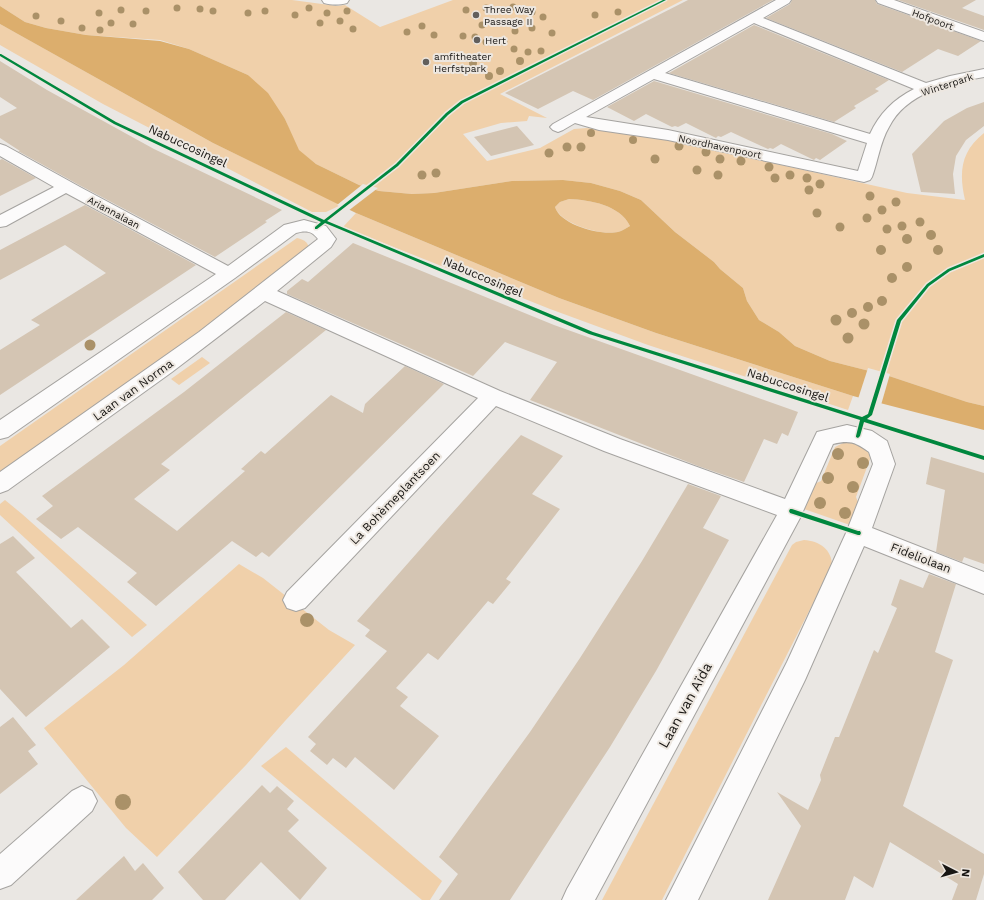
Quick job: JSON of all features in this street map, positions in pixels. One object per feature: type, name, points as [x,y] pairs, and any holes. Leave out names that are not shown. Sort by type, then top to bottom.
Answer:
[{"type":"street","points":[[328,0],[343,0]]},
{"type":"street","points":[[558,127],[785,0]]},
{"type":"street","name":"Hofpoort","points":[[882,0],[984,37]]},
{"type":"street","points":[[752,18],[927,89]]},
{"type":"street","name":"Winterpark","points":[[864,177],[880,129],[889,114],[901,104],[927,89],[960,78],[984,73]]},
{"type":"street","points":[[654,74],[876,141]]},
{"type":"street","name":"Noordhavenpoort","points":[[575,118],[599,125],[682,138],[864,177]]},
{"type":"street","name":"Ariannalaan","points":[[0,149],[229,274]]},
{"type":"street","points":[[0,222],[66,186]]},
{"type":"street","name":"Laan van Norma","points":[[0,431],[229,274],[290,229],[304,225],[320,230],[327,239],[325,243],[264,293],[180,356],[0,484]]},
{"type":"street","points":[[264,293],[493,396],[612,445],[792,510]]},
{"type":"street","name":"La Bohèmeplantsoen","points":[[296,600],[493,396]]},
{"type":"street","name":"Laan van Aïda","points":[[578,900],[792,510],[826,438],[847,433],[864,437],[879,447],[884,464],[858,533],[796,671],[682,900]]},
{"type":"street","name":"Fideliolaan","points":[[858,533],[984,583]]},
{"type":"street","points":[[0,874],[82,801]]},
{"type":"shaded area","points":[[0,0],[292,0],[337,6],[345,5],[380,27],[453,0],[683,0],[500,94],[547,118],[529,116],[527,121],[501,123],[463,134],[487,161],[540,148],[574,129],[587,128],[655,137],[907,193],[965,200],[962,181],[963,164],[970,148],[984,133],[984,406],[967,402],[889,376],[830,361],[795,346],[779,332],[759,320],[747,301],[743,288],[720,269],[714,262],[675,232],[641,200],[620,191],[591,183],[563,180],[512,181],[434,193],[412,194],[379,191],[359,185],[316,164],[298,150],[285,119],[248,75],[189,49],[160,40],[86,35],[46,28],[25,22],[0,6]]},
{"type":"shaded area","points":[[0,6],[25,22],[46,28],[86,35],[160,41],[189,49],[248,75],[268,93],[285,119],[299,150],[316,164],[359,185],[379,191],[412,194],[434,193],[512,181],[563,180],[591,183],[620,191],[641,200],[675,232],[714,262],[720,269],[743,288],[747,301],[759,320],[779,332],[795,346],[830,361],[889,376],[967,402],[984,406],[984,430],[853,396],[656,333],[559,298],[356,213],[213,143],[0,24]],"holes":[[[569,199],[595,202],[612,208],[619,213],[630,226],[620,232],[611,233],[592,231],[582,228],[565,219],[558,213],[555,207],[560,202]]]},
{"type":"shaded area","points":[[0,24],[213,143],[341,205],[326,212],[312,212],[103,104],[0,45]]},
{"type":"shaded area","points":[[569,199],[595,202],[612,208],[625,219],[630,226],[620,232],[611,233],[582,227],[565,219],[558,213],[555,207],[560,202]]},
{"type":"shaded area","points":[[356,213],[559,298],[656,333],[853,396],[848,410],[648,345],[550,309],[343,227]]},
{"type":"shaded area","points":[[297,238],[307,243],[309,254],[0,472],[0,446]]},
{"type":"shaded area","points":[[202,357],[210,363],[179,385],[171,379]]},
{"type":"shaded area","points":[[845,442],[858,444],[865,448],[868,451],[870,459],[856,497],[858,502],[850,525],[804,509],[814,484],[821,481],[835,447]]},
{"type":"shaded area","points":[[5,500],[147,625],[132,637],[0,515],[0,504]]},
{"type":"shaded area","points":[[804,540],[815,542],[824,547],[830,555],[832,566],[662,900],[602,900],[792,545],[796,542]]},
{"type":"shaded area","points":[[239,564],[263,578],[329,630],[355,645],[246,765],[157,857],[126,828],[44,728],[124,665]]},
{"type":"shaded area","points":[[286,747],[442,881],[430,900],[422,900],[261,766]]},
{"type":"pier","points":[[363,184],[378,188],[348,211],[337,205]]},
{"type":"pier","points":[[868,368],[890,374],[881,405],[858,399]]},
{"type":"building","points":[[688,0],[773,0],[593,100],[573,91],[538,109],[505,93]]},
{"type":"building","points":[[792,0],[875,0],[877,4],[981,41],[958,56],[938,49],[902,72],[766,18],[790,4]]},
{"type":"building","points":[[898,0],[976,0],[962,8],[984,16],[984,30]]},
{"type":"building","points":[[754,25],[889,80],[875,89],[879,91],[854,106],[856,108],[834,122],[669,73]]},
{"type":"building","points":[[0,61],[47,90],[154,149],[282,210],[265,221],[267,222],[215,257],[81,186],[18,151],[20,151],[0,138],[0,116],[17,108],[0,97]]},
{"type":"building","points":[[654,81],[832,134],[847,141],[820,160],[816,158],[814,160],[781,144],[773,149],[768,149],[731,132],[716,138],[686,123],[678,127],[672,127],[646,114],[634,121],[607,107]]},
{"type":"building","points":[[984,102],[984,126],[966,140],[956,156],[953,174],[955,194],[921,192],[912,154],[944,121],[967,108]]},
{"type":"building","points":[[517,126],[534,145],[491,156],[474,137]]},
{"type":"building","points":[[2,159],[36,178],[0,196],[0,160]]},
{"type":"building","points":[[85,205],[196,265],[0,395],[0,350],[40,325],[31,320],[106,273],[65,245],[0,280],[0,250]]},
{"type":"building","points":[[353,243],[554,325],[798,412],[788,436],[782,433],[777,444],[764,439],[744,482],[698,466],[530,400],[557,362],[505,342],[473,376],[287,294],[287,291],[302,279],[308,282]]},
{"type":"building","points":[[286,312],[326,330],[161,464],[170,470],[134,499],[177,531],[245,471],[241,469],[261,451],[265,454],[331,395],[363,413],[365,404],[405,366],[444,384],[269,557],[262,552],[256,557],[232,541],[156,606],[127,582],[137,573],[78,527],[61,539],[36,519],[53,506],[42,496],[184,392]]},
{"type":"building","points":[[521,435],[563,456],[532,494],[560,509],[506,579],[511,582],[493,604],[488,601],[438,660],[428,653],[396,688],[408,697],[400,706],[439,736],[394,790],[355,757],[346,768],[333,758],[327,765],[310,751],[316,744],[308,737],[387,651],[365,636],[370,630],[357,621]]},
{"type":"building","points":[[931,457],[984,473],[984,564],[964,557],[962,562],[936,552],[945,490],[926,484]]},
{"type":"building","points":[[688,484],[721,496],[703,528],[729,540],[656,671],[610,747],[510,900],[439,900],[458,874],[439,857],[530,732],[580,658],[642,561]]},
{"type":"building","points":[[13,536],[35,558],[16,572],[71,628],[82,619],[110,647],[26,717],[0,689],[0,544]]},
{"type":"building","points":[[929,574],[956,584],[935,652],[953,660],[903,806],[984,854],[984,874],[976,900],[952,900],[958,884],[890,842],[873,888],[854,876],[845,900],[768,900],[801,826],[777,792],[808,810],[821,780],[820,775],[835,737],[839,737],[874,650],[878,653],[897,608],[891,605],[900,579],[923,588]]},
{"type":"building","points":[[13,717],[36,745],[28,751],[38,764],[0,794],[0,727]]},
{"type":"building","points":[[262,785],[270,793],[277,786],[294,801],[287,809],[299,820],[288,831],[327,868],[300,900],[261,862],[225,900],[203,900],[178,872]]},
{"type":"building","points":[[124,856],[135,871],[143,863],[164,888],[152,900],[76,900]]},
{"type":"cycle path","points":[[316,228],[397,165],[447,114],[462,102],[665,0]]},
{"type":"cycle path","name":"Nabuccosingel","points":[[0,55],[115,123],[325,222],[591,333],[984,458]]},
{"type":"cycle path","points":[[858,436],[862,420],[870,415],[899,321],[928,285],[949,270],[984,255]]},
{"type":"cycle path","points":[[792,511],[858,533]]},
{"type":"place","name":"Three Way Passage II","points":[[476,15]]},
{"type":"place","name":"Hert","points":[[477,40]]},
{"type":"place","name":"amfitheater Herfstpark","points":[[426,62]]}]
